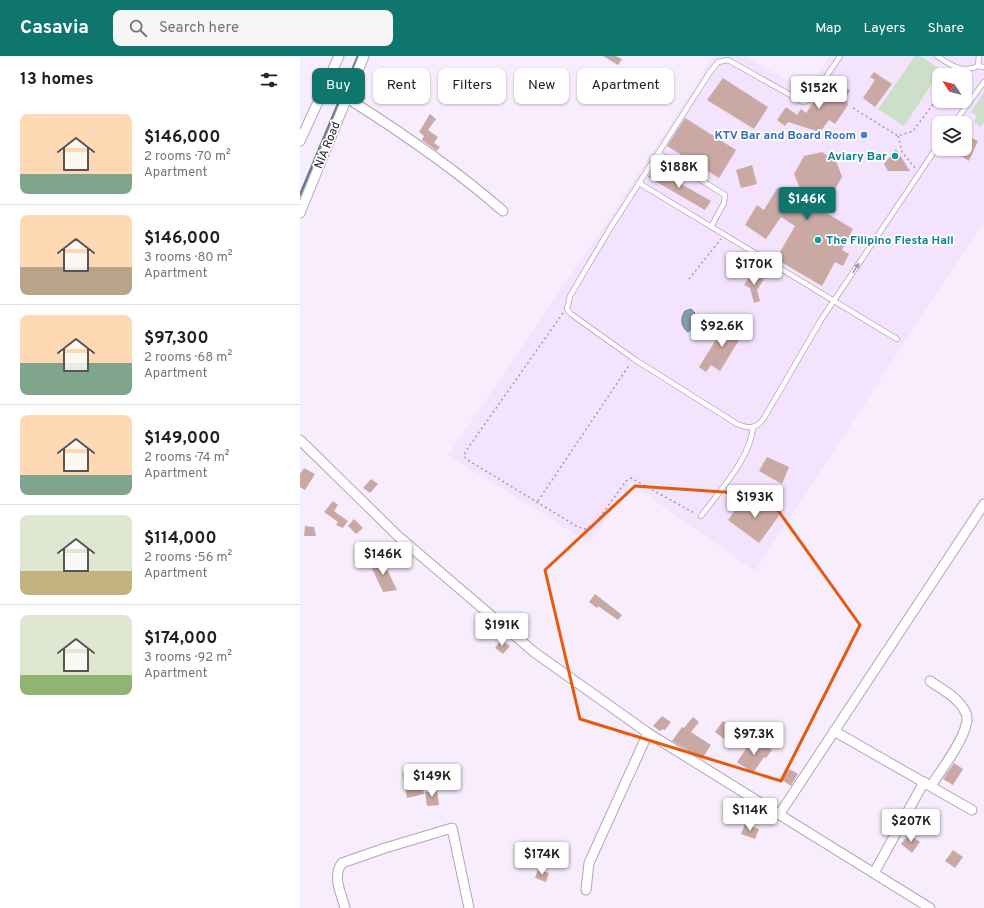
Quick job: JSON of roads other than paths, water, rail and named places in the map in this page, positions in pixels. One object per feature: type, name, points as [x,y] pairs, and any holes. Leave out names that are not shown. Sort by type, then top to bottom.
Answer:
[{"type":"street","points":[[300,141],[339,56]]},
{"type":"street","name":"NIA Road","points":[[359,68],[364,56]]},
{"type":"street","name":"NIA Road","points":[[300,213],[345,104]]},
{"type":"street","points":[[357,104],[428,152],[503,211]]},
{"type":"street","points":[[300,440],[399,537],[534,652],[648,733],[930,908]]},
{"type":"street","points":[[779,815],[984,504]]},
{"type":"street","points":[[874,873],[927,784],[962,735],[967,725],[967,715],[963,707],[955,699],[930,681]]},
{"type":"street","points":[[834,731],[972,810]]},
{"type":"street","points":[[586,890],[589,863],[648,733]]},
{"type":"street","points":[[345,908],[337,879],[337,872],[342,863],[384,848],[452,828],[470,908]]},
{"type":"lane","points":[[840,56],[814,95],[809,100],[803,102],[728,60],[718,62],[639,183],[570,296],[567,309],[576,318],[634,359],[737,424],[746,428],[753,427],[760,424],[764,418],[808,342],[932,154]]},
{"type":"lane","points":[[937,56],[958,69],[971,70],[978,66],[984,67]]},
{"type":"lane","points":[[978,66],[979,56]]},
{"type":"lane","points":[[959,116],[984,82]]},
{"type":"lane","points":[[658,153],[725,195],[724,203],[711,226]]},
{"type":"lane","points":[[639,183],[897,339]]},
{"type":"lane","points":[[702,516],[747,452],[753,438],[753,427]]},
{"type":"water","points":[[691,309],[695,313],[690,321],[694,327],[688,332],[684,328],[682,319],[685,311]]},
{"type":"waterway","points":[[300,195],[358,56]]},
{"type":"place","name":"KTV Bar and Board Room","points":[[864,135]]},
{"type":"place","name":"Aviary Bar","points":[[895,156]]},
{"type":"place","name":"The Filipino Fiesta Hall","points":[[818,240]]}]
